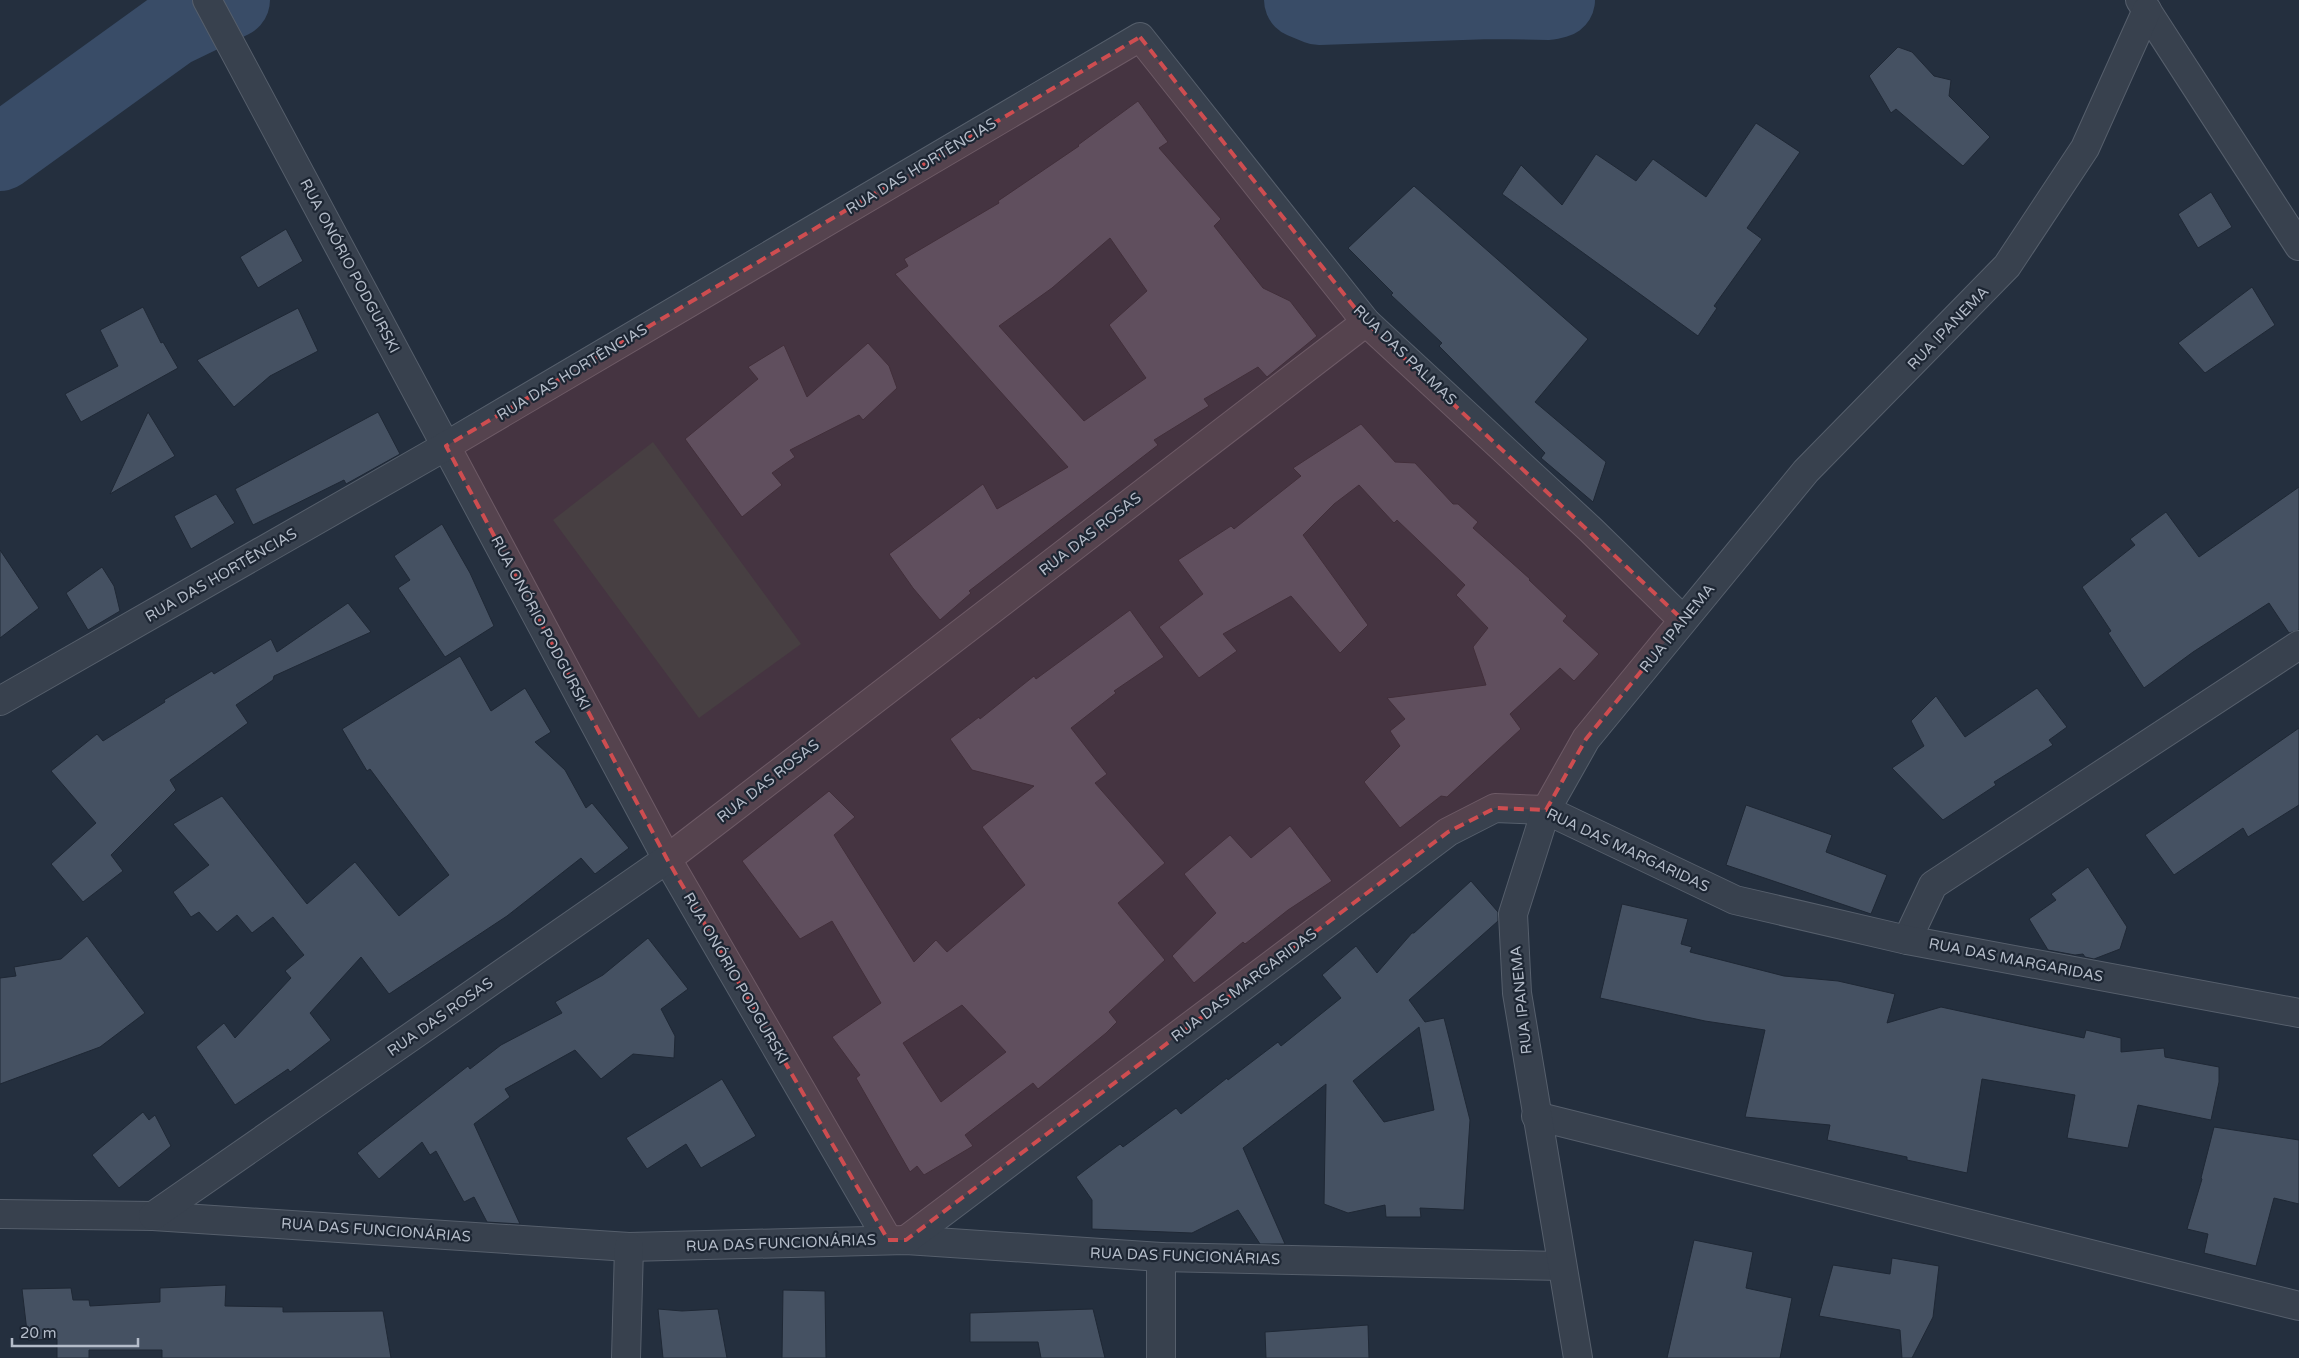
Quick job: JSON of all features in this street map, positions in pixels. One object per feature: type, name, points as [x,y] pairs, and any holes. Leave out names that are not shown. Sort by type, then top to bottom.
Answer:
[{"type":"street","name":"RUA ONÓRIO PODGURSKI","points":[[207,0],[667,858],[897,1240]]},
{"type":"street","points":[[2143,5],[2299,246]]},
{"type":"street","name":"RUA IPANEMA","points":[[1578,1358],[1536,1116],[1517,993],[1513,914],[1546,810],[1586,739],[1806,471],[2008,266],[2085,148],[2143,5]]},
{"type":"street","name":"RUA DAS PALMAS","points":[[1140,37],[1366,322],[1584,523],[1683,620]]},
{"type":"street","name":"RUA DAS HORTÊNCIAS","points":[[0,701],[446,446],[1140,37]]},
{"type":"street","name":"RUA DAS ROSAS","points":[[153,1216],[667,858],[1366,322]]},
{"type":"street","points":[[1907,940],[1933,885],[2299,646]]},
{"type":"street","name":"RUA DAS MARGARIDAS","points":[[897,1240],[1448,832],[1495,808],[1546,810],[1735,900],[1907,940],[2299,1013]]},
{"type":"street","points":[[1536,1116],[2299,1306]]},
{"type":"street","name":"RUA DAS FUNCIONÁRIAS","points":[[0,1214],[153,1216],[629,1247],[897,1240],[1161,1257],[1562,1266]]},
{"type":"street","points":[[626,1358],[629,1247]]},
{"type":"street","points":[[1161,1257],[1161,1358]]},
{"type":"highlighted area","points":[[1140,37],[1366,322],[1683,620],[1586,739],[1546,810],[1495,808],[1448,832],[906,1240],[888,1240],[667,859],[446,446]]},
{"type":"green space","points":[[653,442],[801,644],[699,718],[553,520]]},
{"type":"building","points":[[1898,47],[1912,52],[1934,76],[1951,80],[1949,96],[1990,137],[1963,166],[1896,109],[1891,113],[1869,76]]},
{"type":"building","points":[[1138,101],[1168,142],[1159,148],[1221,219],[1214,226],[1263,288],[1290,301],[1317,336],[1267,377],[1258,367],[1204,399],[1209,406],[1154,440],[1158,445],[969,591],[971,593],[940,620],[913,588],[889,554],[983,484],[997,509],[1068,467],[895,274],[908,266],[904,259],[999,203],[998,201]],"holes":[[[1110,238],[1147,291],[1109,325],[1146,378],[1084,421],[999,326],[1052,288]]]},
{"type":"building","points":[[1756,123],[1800,152],[1747,228],[1762,239],[1714,306],[1717,308],[1698,336],[1502,194],[1521,165],[1562,205],[1596,154],[1636,181],[1653,159],[1706,197]]},
{"type":"building","points":[[1414,186],[1588,339],[1535,402],[1606,462],[1593,502],[1541,458],[1545,453],[1439,346],[1442,343],[1391,295],[1393,293],[1348,248]]},
{"type":"building","points":[[2211,192],[2232,227],[2198,248],[2178,214]]},
{"type":"building","points":[[286,229],[303,261],[258,288],[240,257]]},
{"type":"building","points":[[2252,287],[2275,325],[2205,373],[2178,343]]},
{"type":"building","points":[[143,307],[161,343],[163,342],[178,368],[81,422],[65,394],[118,366],[100,330]]},
{"type":"building","points":[[298,308],[318,351],[270,376],[234,407],[197,360]]},
{"type":"building","points":[[868,343],[889,366],[897,388],[863,420],[859,415],[790,450],[795,457],[772,473],[782,485],[742,517],[685,439],[758,379],[748,367],[784,345],[807,397]]},
{"type":"building","points":[[148,412],[175,456],[110,494]]},
{"type":"building","points":[[378,412],[400,454],[346,484],[344,480],[253,525],[235,489]]},
{"type":"building","points":[[1361,424],[1395,462],[1415,463],[1453,504],[1458,504],[1478,522],[1473,528],[1530,579],[1567,616],[1563,621],[1599,654],[1574,681],[1560,668],[1510,714],[1521,729],[1447,797],[1441,796],[1400,828],[1364,782],[1400,746],[1390,731],[1405,719],[1387,698],[1486,685],[1473,647],[1488,628],[1456,595],[1465,585],[1397,520],[1394,523],[1359,485],[1334,504],[1303,535],[1368,625],[1340,653],[1291,596],[1223,634],[1237,651],[1199,678],[1159,627],[1203,594],[1178,560],[1231,526],[1234,529],[1301,476],[1293,468]]},
{"type":"building","points":[[2299,487],[2299,630],[2289,633],[2269,603],[2193,652],[2144,688],[2108,633],[2111,631],[2082,587],[2135,545],[2130,539],[2166,512],[2199,557]]},
{"type":"building","points":[[216,494],[235,523],[191,549],[174,516]]},
{"type":"building","points":[[442,524],[470,573],[494,626],[445,657],[398,588],[410,580],[394,556]]},
{"type":"building","points":[[0,550],[39,608],[0,638]]},
{"type":"building","points":[[102,567],[114,586],[120,611],[88,630],[66,593]]},
{"type":"building","points":[[348,603],[371,632],[274,676],[273,680],[236,705],[248,723],[170,780],[176,790],[111,855],[123,871],[83,902],[51,864],[96,823],[51,771],[97,734],[103,741],[165,702],[164,700],[212,671],[214,674],[271,639],[277,652]]},
{"type":"building","points":[[1130,610],[1164,657],[1114,691],[1116,693],[1071,728],[1107,774],[1095,783],[1165,863],[1118,903],[1165,960],[1109,1012],[1117,1022],[1106,1033],[1038,1089],[1033,1083],[965,1135],[973,1146],[924,1175],[917,1166],[910,1172],[856,1078],[860,1075],[832,1037],[881,1003],[832,921],[800,939],[742,861],[829,791],[855,817],[834,835],[914,962],[936,940],[947,952],[1025,885],[982,827],[1034,786],[972,770],[950,739],[979,717],[980,719],[1034,676],[1036,679]],"holes":[[[962,1005],[1006,1052],[941,1102],[903,1043]]]},
{"type":"building","points":[[460,656],[491,711],[525,688],[551,732],[535,742],[565,770],[586,808],[592,803],[629,848],[595,874],[581,858],[507,916],[389,994],[361,957],[310,1013],[331,1040],[290,1072],[288,1069],[235,1105],[196,1047],[224,1023],[235,1038],[291,978],[285,971],[304,955],[273,917],[252,933],[237,915],[217,932],[199,912],[191,917],[173,892],[209,865],[173,824],[222,796],[307,904],[355,862],[399,916],[449,875],[370,769],[367,771],[342,729]]},
{"type":"building","points":[[2037,688],[2067,727],[2049,740],[2053,745],[1994,782],[1996,785],[1943,820],[1892,768],[1924,746],[1911,721],[1936,696],[1965,737]]},
{"type":"building","points":[[2299,728],[2299,805],[2248,837],[2243,828],[2174,875],[2145,835]]},
{"type":"building","points":[[1746,805],[1832,835],[1826,852],[1887,875],[1871,914],[1726,865]]},
{"type":"building","points":[[1290,826],[1332,881],[1288,910],[1245,944],[1243,942],[1194,983],[1172,956],[1216,913],[1184,874],[1230,835],[1251,858]]},
{"type":"building","points":[[2088,867],[2127,927],[2120,949],[2094,959],[2085,957],[2083,954],[2075,955],[2048,950],[2029,919],[2056,900],[2051,894]]},
{"type":"building","points":[[1471,881],[1498,912],[1498,921],[1409,1000],[1425,1022],[1444,1018],[1470,1120],[1464,1210],[1420,1208],[1421,1217],[1386,1217],[1385,1205],[1348,1213],[1324,1204],[1326,1084],[1243,1148],[1285,1244],[1260,1244],[1238,1210],[1192,1233],[1092,1229],[1092,1200],[1076,1177],[1120,1144],[1123,1147],[1176,1108],[1181,1114],[1278,1042],[1281,1046],[1341,998],[1322,975],[1356,946],[1377,973],[1414,933]],"holes":[[[1419,1027],[1434,1110],[1384,1122],[1353,1081]]]},
{"type":"building","points":[[1622,904],[1688,919],[1681,944],[1692,947],[1690,952],[1784,976],[1838,981],[1895,994],[1887,1023],[1941,1007],[2084,1038],[2086,1030],[2121,1038],[2121,1052],[2164,1048],[2165,1057],[2219,1067],[2219,1082],[2211,1120],[2138,1105],[2128,1148],[2067,1138],[2075,1095],[1982,1079],[1967,1173],[1907,1160],[1907,1157],[1827,1140],[1830,1125],[1745,1117],[1765,1030],[1705,1021],[1600,998]]},
{"type":"building","points":[[87,936],[145,1013],[100,1047],[0,1084],[0,978],[16,976],[14,967],[61,959]]},
{"type":"building","points":[[648,938],[688,989],[661,1009],[675,1036],[674,1058],[633,1054],[601,1079],[575,1050],[505,1089],[510,1097],[474,1124],[520,1224],[487,1222],[474,1197],[464,1202],[436,1151],[430,1155],[422,1142],[379,1179],[357,1153],[468,1066],[470,1069],[501,1045],[562,1013],[555,1002],[603,975]]},
{"type":"building","points":[[722,1079],[756,1136],[701,1168],[686,1144],[647,1169],[626,1138]]},
{"type":"building","points":[[143,1112],[149,1120],[155,1115],[171,1146],[119,1188],[92,1155]]},
{"type":"building","points":[[2214,1127],[2299,1140],[2299,1204],[2274,1198],[2256,1266],[2204,1253],[2208,1234],[2187,1229],[2202,1179]]},
{"type":"building","points":[[1694,1240],[1753,1252],[1746,1288],[1792,1298],[1780,1358],[1667,1358]]},
{"type":"building","points":[[1892,1258],[1939,1266],[1933,1317],[1912,1358],[1902,1358],[1900,1330],[1819,1316],[1833,1265],[1890,1274]]},
{"type":"building","points":[[226,1285],[225,1306],[283,1307],[283,1312],[383,1311],[391,1358],[162,1358],[162,1350],[89,1350],[89,1358],[57,1358],[57,1339],[28,1340],[22,1289],[71,1288],[73,1300],[89,1300],[90,1306],[160,1302],[160,1288]]},
{"type":"building","points":[[783,1290],[825,1291],[826,1358],[782,1358]]},
{"type":"building","points":[[658,1309],[682,1311],[718,1309],[727,1358],[663,1358]]},
{"type":"building","points":[[1093,1309],[1105,1358],[1041,1358],[1038,1342],[970,1342],[970,1313]]},
{"type":"building","points":[[1368,1325],[1369,1358],[1266,1358],[1265,1332]]},
{"type":"waterway","points":[[0,153],[172,29],[232,0]]},
{"type":"waterway","points":[[1302,0],[1319,7],[1490,1],[1549,2],[1557,0]]}]
